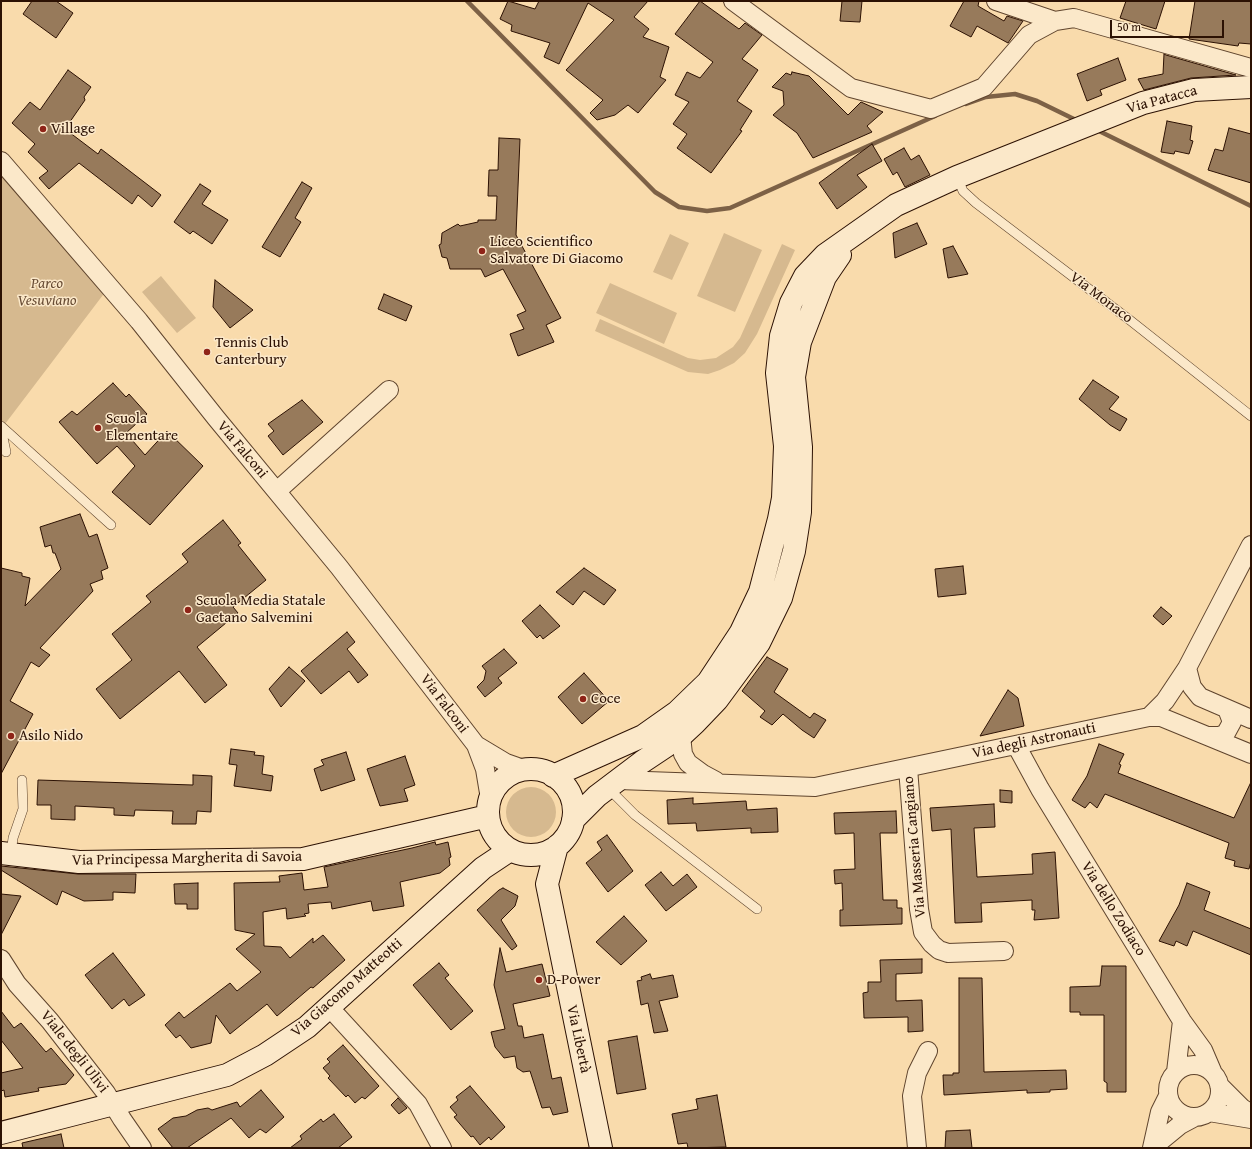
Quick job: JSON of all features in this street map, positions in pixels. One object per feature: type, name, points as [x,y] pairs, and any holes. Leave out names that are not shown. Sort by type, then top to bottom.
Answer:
[{"type":"main road","name":"Via Patacca","points":[[957,177],[1143,103],[1194,90],[1251,87]]},
{"type":"main road","points":[[553,776],[643,736],[677,712],[708,682],[741,632],[760,592],[779,519],[783,498],[785,446],[777,373],[781,336],[791,303],[805,276],[825,255],[865,225],[896,205],[957,177]]},
{"type":"main road","points":[[573,820],[613,784],[642,762],[681,736],[717,700],[759,643],[781,598],[794,551],[800,512],[801,447],[794,377],[800,342],[825,277],[844,249],[865,225]]},
{"type":"main road","points":[[514,852],[536,854],[547,852],[557,846],[570,830],[574,810],[571,796],[563,784],[553,776],[540,771],[526,770],[516,772],[503,779],[494,789],[489,808],[492,830],[498,841],[514,852],[547,884]]},
{"type":"main road","name":"Via Principessa Margherita di Savoia","points":[[6,854],[79,862],[303,859],[489,808]]},
{"type":"main road","name":"Via Libertà","points":[[557,846],[547,884],[600,1148]]},
{"type":"main road","name":"Via Giacomo Matteotti","points":[[1,1133],[227,1075],[265,1054],[307,1026],[482,868],[514,852]]},
{"type":"street","points":[[733,1],[851,88],[931,109],[984,87],[1029,36],[1055,21],[1074,18],[1251,68]]},
{"type":"street","points":[[996,1],[1055,21]]},
{"type":"street","name":"Via Falconi","points":[[1,161],[139,321],[339,567],[476,746],[485,769],[489,808]]},
{"type":"street","points":[[277,491],[389,390]]},
{"type":"street","points":[[1149,717],[1165,701],[1187,668],[1251,546]]},
{"type":"street","points":[[1187,668],[1192,686],[1200,697],[1251,719]]},
{"type":"street","points":[[1208,736],[1220,736],[1226,733],[1232,722],[1231,715],[1227,709]]},
{"type":"street","points":[[1149,717],[1161,717],[1251,754]]},
{"type":"street","name":"Via degli Astronauti","points":[[613,784],[721,783],[815,786],[1149,717]]},
{"type":"street","name":"Via degli Astronauti","points":[[681,736],[683,754],[688,763],[703,774],[721,783]]},
{"type":"street","name":"Via dello Zodiaco","points":[[1016,745],[1040,789],[1182,1021],[1203,1050],[1215,1078],[1242,1108],[1251,1114]]},
{"type":"street","name":"Via Falconi","points":[[476,746],[506,763],[526,770]]},
{"type":"street","name":"Via Masseria Cangiano","points":[[908,768],[919,909],[923,932],[932,944],[939,950],[948,953],[1004,951]]},
{"type":"street","name":"Viale degli Ulivi","points":[[1,959],[17,984],[50,1021],[113,1104],[142,1148]]},
{"type":"street","points":[[329,1007],[418,1104],[442,1148]]},
{"type":"street","points":[[1176,1072],[1182,1021]]},
{"type":"street","points":[[917,1148],[912,1096],[917,1073],[928,1051]]},
{"type":"street","points":[[1198,1065],[1215,1078],[1218,1100],[1202,1115],[1180,1124],[1152,1148],[1160,1112],[1168,1096],[1168,1087],[1171,1078],[1182,1067],[1198,1065]]},
{"type":"street","points":[[1168,1096],[1175,1109],[1181,1114],[1251,1119]]},
{"type":"lane","name":"Via Monaco","points":[[957,177],[963,191],[976,203],[1131,321],[1251,416]]},
{"type":"lane","points":[[1,427],[6,452]]},
{"type":"lane","points":[[1,427],[55,479],[111,525]]},
{"type":"lane","points":[[6,854],[23,809],[22,780]]},
{"type":"lane","points":[[613,784],[635,815],[756,909]]},
{"type":"green space","name":"Parco Vesuviano","points":[[1,170],[106,291],[5,424],[1,420]]},
{"type":"green space","points":[[724,233],[762,250],[735,312],[697,296]]},
{"type":"green space","points":[[670,234],[689,243],[672,280],[653,272]]},
{"type":"green space","points":[[782,244],[795,250],[757,334],[745,353],[734,363],[720,370],[708,374],[688,372],[595,331],[600,319],[688,358],[700,360],[716,358],[733,347],[740,338]]},
{"type":"green space","points":[[161,276],[196,318],[177,333],[142,292]]},
{"type":"green space","points":[[610,283],[677,313],[664,344],[596,313]]},
{"type":"green space","points":[[531,787],[540,789],[551,798],[556,812],[554,821],[545,832],[531,837],[522,835],[511,826],[506,812],[508,803],[517,792]]},
{"type":"building","points":[[32,1],[56,1],[73,13],[56,38],[23,14]]},
{"type":"building","points":[[508,1],[535,9],[539,1],[648,1],[634,17],[649,29],[643,37],[669,47],[660,77],[666,80],[638,113],[628,105],[615,115],[597,120],[590,113],[603,100],[566,70],[614,20],[588,3],[559,64],[544,57],[550,43],[511,31],[512,25],[500,19]]},
{"type":"building","points":[[700,1],[739,29],[745,23],[762,35],[742,59],[758,70],[737,101],[752,111],[740,130],[742,131],[711,173],[677,148],[687,134],[673,124],[689,102],[675,95],[687,72],[700,78],[713,62],[675,34]]},
{"type":"building","points":[[842,1],[862,1],[860,22],[840,21]]},
{"type":"building","points":[[964,1],[979,1],[978,6],[1004,21],[1007,16],[1023,21],[1008,43],[977,26],[971,37],[950,26]]},
{"type":"building","points":[[1126,1],[1165,1],[1156,29],[1120,18]]},
{"type":"building","points":[[1195,1],[1251,1],[1251,44],[1239,43],[1238,46],[1189,39]]},
{"type":"building","points":[[1164,54],[1236,75],[1191,78],[1144,90],[1138,79],[1163,74]]},
{"type":"building","points":[[1118,58],[1126,80],[1100,90],[1102,95],[1087,101],[1077,74]]},
{"type":"building","points":[[68,70],[91,87],[84,97],[85,100],[65,129],[98,154],[101,149],[161,195],[152,207],[138,195],[132,204],[79,163],[49,189],[39,178],[48,171],[28,152],[35,144],[12,123],[30,102],[40,110]]},
{"type":"building","points":[[792,72],[809,76],[848,115],[861,102],[883,112],[867,126],[872,132],[813,158],[797,133],[773,115],[784,105],[783,91],[772,87],[786,73],[791,75]]},
{"type":"building","points":[[1167,121],[1192,126],[1190,140],[1193,141],[1189,154],[1175,151],[1174,154],[1161,152]]},
{"type":"building","points":[[1229,128],[1251,134],[1251,183],[1208,170],[1215,149],[1223,151]]},
{"type":"building","name":"Liceo Scientifico Salvatore Di Giacomo","points":[[499,138],[520,139],[516,235],[561,318],[546,325],[554,342],[518,356],[510,334],[524,329],[517,315],[526,311],[503,269],[485,277],[481,269],[450,269],[447,258],[442,257],[439,245],[441,244],[442,233],[458,224],[460,226],[478,222],[478,220],[496,220],[497,196],[488,196],[489,170],[498,170]]},
{"type":"building","points":[[872,144],[882,161],[857,175],[867,187],[837,209],[819,183]]},
{"type":"building","points":[[904,148],[911,160],[919,155],[930,175],[905,187],[897,172],[893,175],[884,159]]},
{"type":"building","points":[[302,182],[312,188],[295,218],[301,222],[280,257],[262,247]]},
{"type":"building","points":[[200,184],[211,191],[202,204],[228,220],[212,244],[193,231],[190,234],[174,222]]},
{"type":"building","points":[[917,223],[927,244],[895,258],[893,233]]},
{"type":"building","points":[[953,246],[968,274],[948,278],[943,249]]},
{"type":"building","points":[[215,280],[253,310],[230,328],[213,307]]},
{"type":"building","points":[[384,294],[412,306],[406,321],[378,309]]},
{"type":"building","points":[[1093,380],[1119,397],[1109,409],[1127,419],[1120,431],[1110,425],[1079,399]]},
{"type":"building","points":[[113,383],[126,397],[129,394],[147,414],[126,433],[145,455],[167,431],[203,466],[150,525],[112,492],[135,466],[117,446],[97,464],[59,422],[72,411],[77,415]]},
{"type":"building","points":[[302,400],[323,422],[283,455],[268,436],[274,431],[268,424]]},
{"type":"building","points":[[80,514],[89,537],[97,534],[108,568],[101,571],[103,579],[90,584],[93,591],[40,648],[50,655],[39,667],[31,662],[10,701],[33,714],[1,774],[1,568],[22,573],[22,576],[30,578],[25,606],[61,569],[55,553],[53,553],[51,545],[45,547],[40,527]]},
{"type":"building","name":"Scuola Media Statale Gaetano Salvemini","points":[[223,520],[241,543],[238,545],[266,580],[233,607],[238,613],[197,647],[227,685],[205,703],[179,671],[120,719],[96,689],[132,660],[112,634],[151,602],[146,596],[188,562],[182,554]]},
{"type":"building","points":[[963,566],[966,594],[938,597],[935,569]]},
{"type":"building","points":[[584,568],[616,590],[604,605],[584,591],[573,605],[556,592]]},
{"type":"building","points":[[540,605],[560,626],[543,639],[540,635],[537,638],[522,621]]},
{"type":"building","points":[[1161,607],[1172,616],[1163,625],[1153,616]]},
{"type":"building","points":[[347,632],[355,642],[347,649],[368,675],[358,683],[349,671],[321,694],[301,671]]},
{"type":"building","points":[[504,649],[517,663],[498,678],[502,683],[485,697],[477,687],[484,680],[486,671],[482,666]]},
{"type":"building","points":[[767,657],[788,669],[774,692],[810,718],[814,713],[826,720],[814,738],[783,714],[772,725],[760,717],[765,711],[742,691]]},
{"type":"building","points":[[289,667],[305,681],[281,707],[269,689]]},
{"type":"building","name":"Coce","points":[[584,673],[609,701],[582,724],[558,697]]},
{"type":"building","points":[[1008,690],[1018,698],[1024,726],[980,736]]},
{"type":"building","points":[[1099,744],[1124,754],[1119,764],[1121,765],[1118,773],[1234,818],[1251,782],[1251,861],[1249,869],[1234,866],[1235,861],[1225,858],[1229,843],[1105,794],[1097,808],[1090,802],[1085,808],[1072,800],[1087,776]]},
{"type":"building","points":[[231,749],[255,752],[254,755],[264,756],[262,774],[273,776],[271,791],[234,786],[237,765],[229,764]]},
{"type":"building","points":[[346,752],[355,780],[321,791],[314,769],[324,765],[321,760]]},
{"type":"building","points":[[405,756],[415,785],[404,789],[408,801],[380,806],[367,769]]},
{"type":"building","points":[[193,775],[212,776],[211,812],[197,811],[196,824],[172,824],[173,811],[135,810],[134,816],[114,815],[114,808],[75,806],[75,820],[51,819],[51,805],[37,805],[38,780],[193,785]]},
{"type":"building","points":[[1000,790],[1012,791],[1012,803],[1000,802]]},
{"type":"building","points":[[693,798],[693,804],[746,801],[747,810],[777,808],[778,832],[751,833],[751,828],[697,831],[696,823],[668,824],[667,800]]},
{"type":"building","points":[[994,804],[995,827],[974,828],[977,877],[1033,874],[1032,854],[1055,852],[1059,918],[1034,920],[1035,910],[1032,910],[1032,900],[981,903],[982,922],[955,923],[951,829],[932,831],[930,808]]},
{"type":"building","points":[[896,811],[897,833],[880,833],[883,900],[897,900],[897,908],[902,908],[902,924],[840,926],[840,910],[843,910],[842,883],[835,884],[834,870],[855,869],[854,833],[835,834],[834,813]]},
{"type":"building","points":[[607,835],[633,871],[608,892],[586,863],[602,850],[597,842]]},
{"type":"building","points":[[435,842],[436,845],[448,842],[451,857],[449,858],[450,865],[440,873],[400,882],[404,906],[373,911],[371,901],[332,909],[331,902],[308,904],[309,913],[304,914],[306,916],[287,919],[286,908],[263,912],[264,946],[281,947],[290,958],[313,938],[313,943],[323,935],[345,960],[313,988],[311,987],[277,1016],[267,1004],[230,1034],[216,1015],[211,1043],[191,1048],[180,1035],[176,1038],[165,1025],[179,1012],[184,1018],[230,983],[237,991],[261,972],[236,949],[255,934],[235,930],[234,883],[280,882],[279,876],[302,873],[304,890],[328,887],[324,867]]},
{"type":"building","points":[[1,866],[78,874],[136,874],[135,893],[113,892],[113,900],[84,901],[62,891],[57,905],[1,870]]},
{"type":"building","points":[[661,872],[673,886],[687,874],[697,887],[666,911],[645,885]]},
{"type":"building","points":[[198,883],[198,909],[187,909],[187,904],[175,904],[174,884]]},
{"type":"building","points":[[1187,883],[1210,892],[1204,910],[1251,929],[1251,955],[1193,931],[1187,946],[1176,941],[1174,946],[1159,941],[1179,905]]},
{"type":"building","points":[[503,888],[518,896],[515,906],[501,920],[517,946],[512,950],[477,910]]},
{"type":"building","points":[[1,894],[21,896],[1,935]]},
{"type":"building","points":[[624,916],[647,941],[621,965],[596,942]]},
{"type":"building","points":[[500,948],[506,972],[542,964],[550,996],[513,1004],[518,1026],[522,1026],[524,1038],[543,1034],[552,1079],[561,1077],[568,1112],[553,1115],[550,1107],[542,1108],[530,1071],[523,1072],[517,1068],[515,1056],[504,1058],[495,1047],[491,1032],[505,1029],[494,985]]},
{"type":"building","points":[[113,953],[145,995],[129,1006],[124,999],[112,1009],[85,975]]},
{"type":"building","points":[[922,959],[922,973],[896,974],[896,1001],[922,1000],[923,1031],[908,1032],[908,1017],[864,1018],[863,993],[868,992],[868,982],[881,982],[880,960]]},
{"type":"building","points":[[439,963],[449,975],[445,978],[473,1011],[451,1030],[413,985]]},
{"type":"building","points":[[1102,966],[1126,966],[1126,1092],[1107,1092],[1107,1083],[1104,1081],[1104,1015],[1080,1015],[1080,1012],[1070,1012],[1070,987],[1100,986]]},
{"type":"building","points":[[650,974],[652,979],[673,975],[678,997],[659,1001],[668,1031],[654,1033],[648,1003],[641,1005],[637,981],[642,980],[641,977]]},
{"type":"building","points":[[959,978],[982,978],[984,1072],[1066,1070],[1067,1089],[1050,1090],[1050,1092],[1027,1093],[1027,1090],[944,1095],[943,1075],[953,1075],[953,1073],[959,1073]]},
{"type":"building","points":[[1,1011],[14,1028],[21,1023],[46,1052],[51,1048],[74,1075],[66,1084],[38,1088],[39,1091],[5,1097],[4,1090],[1,1091],[1,1073],[23,1068],[1,1040]]},
{"type":"building","points":[[637,1036],[646,1089],[617,1094],[608,1041]]},
{"type":"building","points":[[343,1045],[379,1086],[365,1099],[362,1097],[355,1103],[348,1095],[346,1097],[328,1078],[330,1076],[323,1068],[330,1062],[327,1059]]},
{"type":"building","points":[[470,1086],[505,1127],[491,1140],[489,1137],[480,1145],[454,1117],[457,1115],[450,1107],[458,1100],[456,1097]]},
{"type":"building","points":[[261,1090],[284,1117],[266,1133],[260,1129],[249,1138],[231,1118],[187,1148],[173,1148],[158,1129],[173,1118],[186,1116],[197,1110],[208,1108],[212,1110],[237,1102],[240,1107]]},
{"type":"building","points":[[717,1095],[726,1147],[688,1148],[687,1143],[678,1144],[672,1114],[698,1109],[696,1099]]},
{"type":"building","points":[[398,1098],[407,1108],[399,1114],[391,1105]]},
{"type":"building","points":[[334,1114],[352,1137],[338,1148],[290,1148],[302,1139],[300,1136],[321,1119],[323,1122]]},
{"type":"building","points":[[970,1130],[972,1148],[945,1148],[946,1131]]},
{"type":"building","points":[[61,1134],[64,1148],[23,1148],[22,1143]]},
{"type":"waterway","points":[[467,1],[655,192],[679,207],[707,211],[730,208],[935,116]]},
{"type":"waterway","points":[[966,104],[986,97],[1015,94],[1037,101],[1078,121]]},
{"type":"waterway","points":[[1095,129],[1251,206]]},
{"type":"place","name":"Village","points":[[43,129]]},
{"type":"place","name":"Liceo Scientifico Salvatore Di Giacomo","points":[[482,251]]},
{"type":"place","name":"Tennis Club Canterbury","points":[[207,352]]},
{"type":"place","name":"Scuola Elementare","points":[[98,428]]},
{"type":"place","name":"Scuola Media Statale Gaetano Salvemini","points":[[188,610]]},
{"type":"place","name":"Coce","points":[[583,699]]},
{"type":"place","name":"Asilo Nido","points":[[11,736]]},
{"type":"place","name":"D-Power","points":[[539,980]]}]
